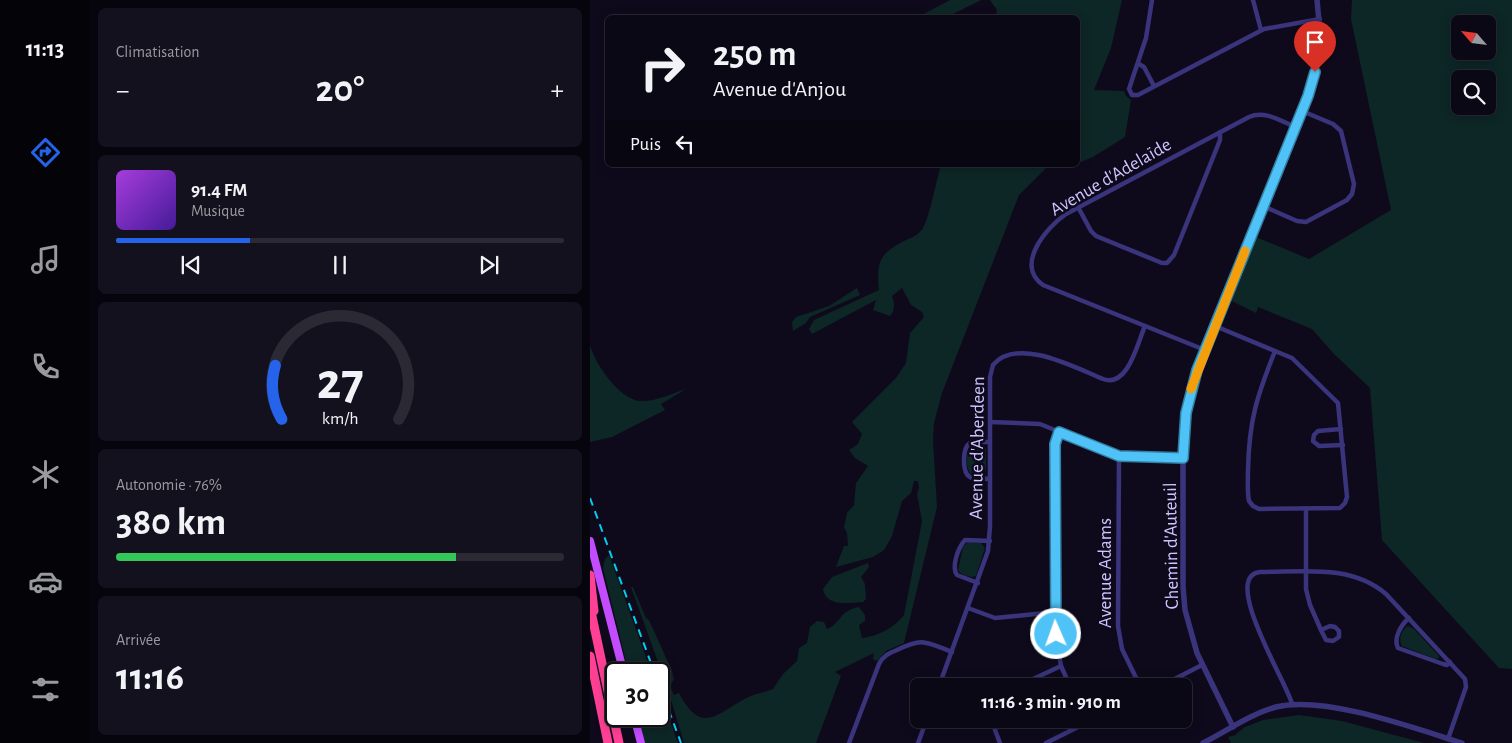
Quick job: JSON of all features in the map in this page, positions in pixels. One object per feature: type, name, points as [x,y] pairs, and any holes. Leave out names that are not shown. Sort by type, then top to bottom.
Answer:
[{"type":"highway","points":[[590,575],[596,634]]},
{"type":"highway","points":[[590,606],[605,674]]},
{"type":"highway","points":[[590,656],[608,743]]},
{"type":"highway","points":[[616,727],[619,743]]},
{"type":"highway","points":[[619,727],[624,743]]},
{"type":"main road","points":[[590,541],[621,662]]},
{"type":"main road","points":[[636,727],[640,743]]},
{"type":"street","points":[[1152,0],[1149,26],[1139,64],[1129,88],[1130,94],[1138,95],[1261,30],[1320,19]]},
{"type":"street","points":[[1253,0],[1261,30]]},
{"type":"street","name":"Chemin d'Auteuil","points":[[1233,727],[1202,665],[1191,636],[1184,604],[1183,458],[1187,406],[1205,350],[1312,85],[1321,38],[1317,0]]},
{"type":"street","points":[[1139,64],[1144,67],[1154,86]]},
{"type":"street","points":[[1263,206],[1297,221],[1306,222],[1347,200],[1352,194],[1353,181],[1341,131],[1333,124],[1302,111]]},
{"type":"street","name":"Avenue d'Adelaïde","points":[[1205,350],[1047,286],[1040,282],[1033,274],[1032,259],[1045,234],[1055,222],[1078,207],[1220,132],[1257,114],[1268,116],[1295,128]]},
{"type":"street","points":[[1078,207],[1096,236],[1162,263],[1167,263],[1172,258],[1181,238],[1220,140],[1220,132]]},
{"type":"street","name":"Avenue d'Aberdeen","points":[[942,678],[978,583],[990,542],[990,422],[991,372],[993,365],[1001,358],[1012,355],[1042,355],[1106,380],[1113,380],[1125,374],[1145,326]]},
{"type":"street","points":[[1215,326],[1292,358],[1334,398],[1339,406],[1347,497],[1345,503],[1338,509],[1260,509],[1253,506],[1248,497],[1251,423],[1260,389],[1275,351]]},
{"type":"street","points":[[990,422],[1032,423],[1119,456],[1183,458]]},
{"type":"street","points":[[1342,429],[1318,431],[1314,435],[1313,440],[1320,447],[1343,444]]},
{"type":"street","points":[[1059,432],[1055,444],[1055,612],[1056,639],[1061,666],[1066,678]]},
{"type":"street","points":[[990,442],[971,443],[964,452],[966,474],[974,478],[990,478]]},
{"type":"street","name":"Avenue Adams","points":[[1119,456],[1118,626],[1122,649],[1136,678]]},
{"type":"street","points":[[1306,509],[1308,600],[1321,630]]},
{"type":"street","points":[[978,583],[957,575],[955,572],[960,546],[964,540],[968,539],[990,542]]},
{"type":"street","points":[[1292,704],[1256,625],[1250,603],[1248,583],[1252,575],[1257,572],[1337,572],[1361,578],[1381,589],[1464,676],[1466,684],[1448,738]]},
{"type":"street","points":[[968,608],[995,618],[1055,612]]},
{"type":"street","points":[[1409,618],[1396,641],[1398,648],[1442,664],[1447,665],[1450,662]]},
{"type":"street","points":[[849,743],[879,664],[884,657],[917,641],[952,652]]},
{"type":"street","points":[[1177,678],[1202,665]]},
{"type":"street","points":[[1035,678],[1061,666]]},
{"type":"street","points":[[1203,743],[1270,709],[1292,704],[1318,705],[1345,710],[1462,743]]},
{"type":"street","points":[[918,743],[924,728]]},
{"type":"street","points":[[994,728],[1000,743]]},
{"type":"street","points":[[1046,743],[1076,728]]},
{"type":"green space","points":[[950,0],[981,0],[951,15],[922,15]]},
{"type":"green space","points":[[990,0],[1122,0],[1111,48],[1094,90],[1124,91],[1131,100],[1125,137],[1093,157],[1080,162],[1080,15],[996,15],[997,10]]},
{"type":"green space","points":[[1352,0],[1512,0],[1512,669],[1499,668],[1382,540],[1370,388],[1334,354],[1312,329],[1258,307],[1256,313],[1230,300],[1256,237],[1309,259],[1391,210],[1351,19]]},
{"type":"green space","points":[[940,167],[1047,167],[1019,195],[942,393],[934,423],[933,440],[937,507],[904,643],[886,651],[877,661],[873,659],[874,653],[835,672],[841,676],[816,743],[684,743],[670,697],[670,686],[674,695],[679,693],[696,715],[704,718],[712,717],[751,696],[773,689],[783,674],[797,661],[799,648],[807,643],[810,627],[817,621],[824,622],[827,629],[836,623],[847,611],[859,607],[865,615],[865,621],[859,625],[862,638],[885,631],[904,615],[922,521],[917,494],[919,488],[918,481],[914,481],[911,493],[902,501],[892,536],[884,550],[873,557],[836,567],[844,546],[848,546],[847,533],[844,527],[847,513],[854,505],[856,483],[868,466],[855,458],[849,450],[858,444],[862,434],[852,422],[896,378],[906,363],[910,333],[924,317],[922,312],[911,305],[902,288],[892,296],[894,307],[890,316],[873,310],[876,300],[812,334],[809,329],[814,320],[879,290],[878,271],[882,258],[891,249],[920,232],[926,223]]},
{"type":"green space","points":[[857,288],[860,295],[810,317],[806,323],[793,331],[792,322],[796,317],[829,306]]},
{"type":"green space","points":[[590,345],[602,371],[616,387],[632,399],[640,401],[652,400],[686,389],[661,404],[665,410],[612,437],[590,442]]},
{"type":"green space","points":[[972,445],[981,445],[986,449],[986,469],[982,475],[972,475],[968,469],[967,456]]},
{"type":"green space","points":[[968,542],[981,543],[985,548],[976,576],[974,577],[963,575],[958,570],[963,547]]},
{"type":"green space","points":[[609,555],[648,662],[626,662],[603,568],[605,559]]},
{"type":"green space","points":[[868,563],[869,567],[861,577],[865,584],[866,599],[863,602],[839,603],[825,595],[823,589],[832,577]]},
{"type":"green space","points":[[631,587],[633,587],[646,618],[649,620],[668,662],[658,662]]},
{"type":"green space","points":[[1408,626],[1414,629],[1439,658],[1436,659],[1402,646],[1400,641],[1401,635]]},
{"type":"green space","points":[[670,667],[672,671],[674,679],[670,686]]},
{"type":"green space","points":[[1299,715],[1342,721],[1424,743],[1231,743],[1228,737],[1236,735],[1245,727],[1263,720]]},
{"type":"green space","points":[[670,721],[678,743],[645,743],[641,727],[670,727]]},
{"type":"railway","points":[[590,498],[651,662]]},
{"type":"railway","points":[[670,714],[681,743]]},
{"type":"slow traffic","points":[[1191,389],[1245,251]]},
{"type":"route","points":[[1056,634],[1055,444],[1059,432],[1119,456],[1183,458],[1186,413],[1190,391],[1197,370],[1308,96],[1315,72]]}]
